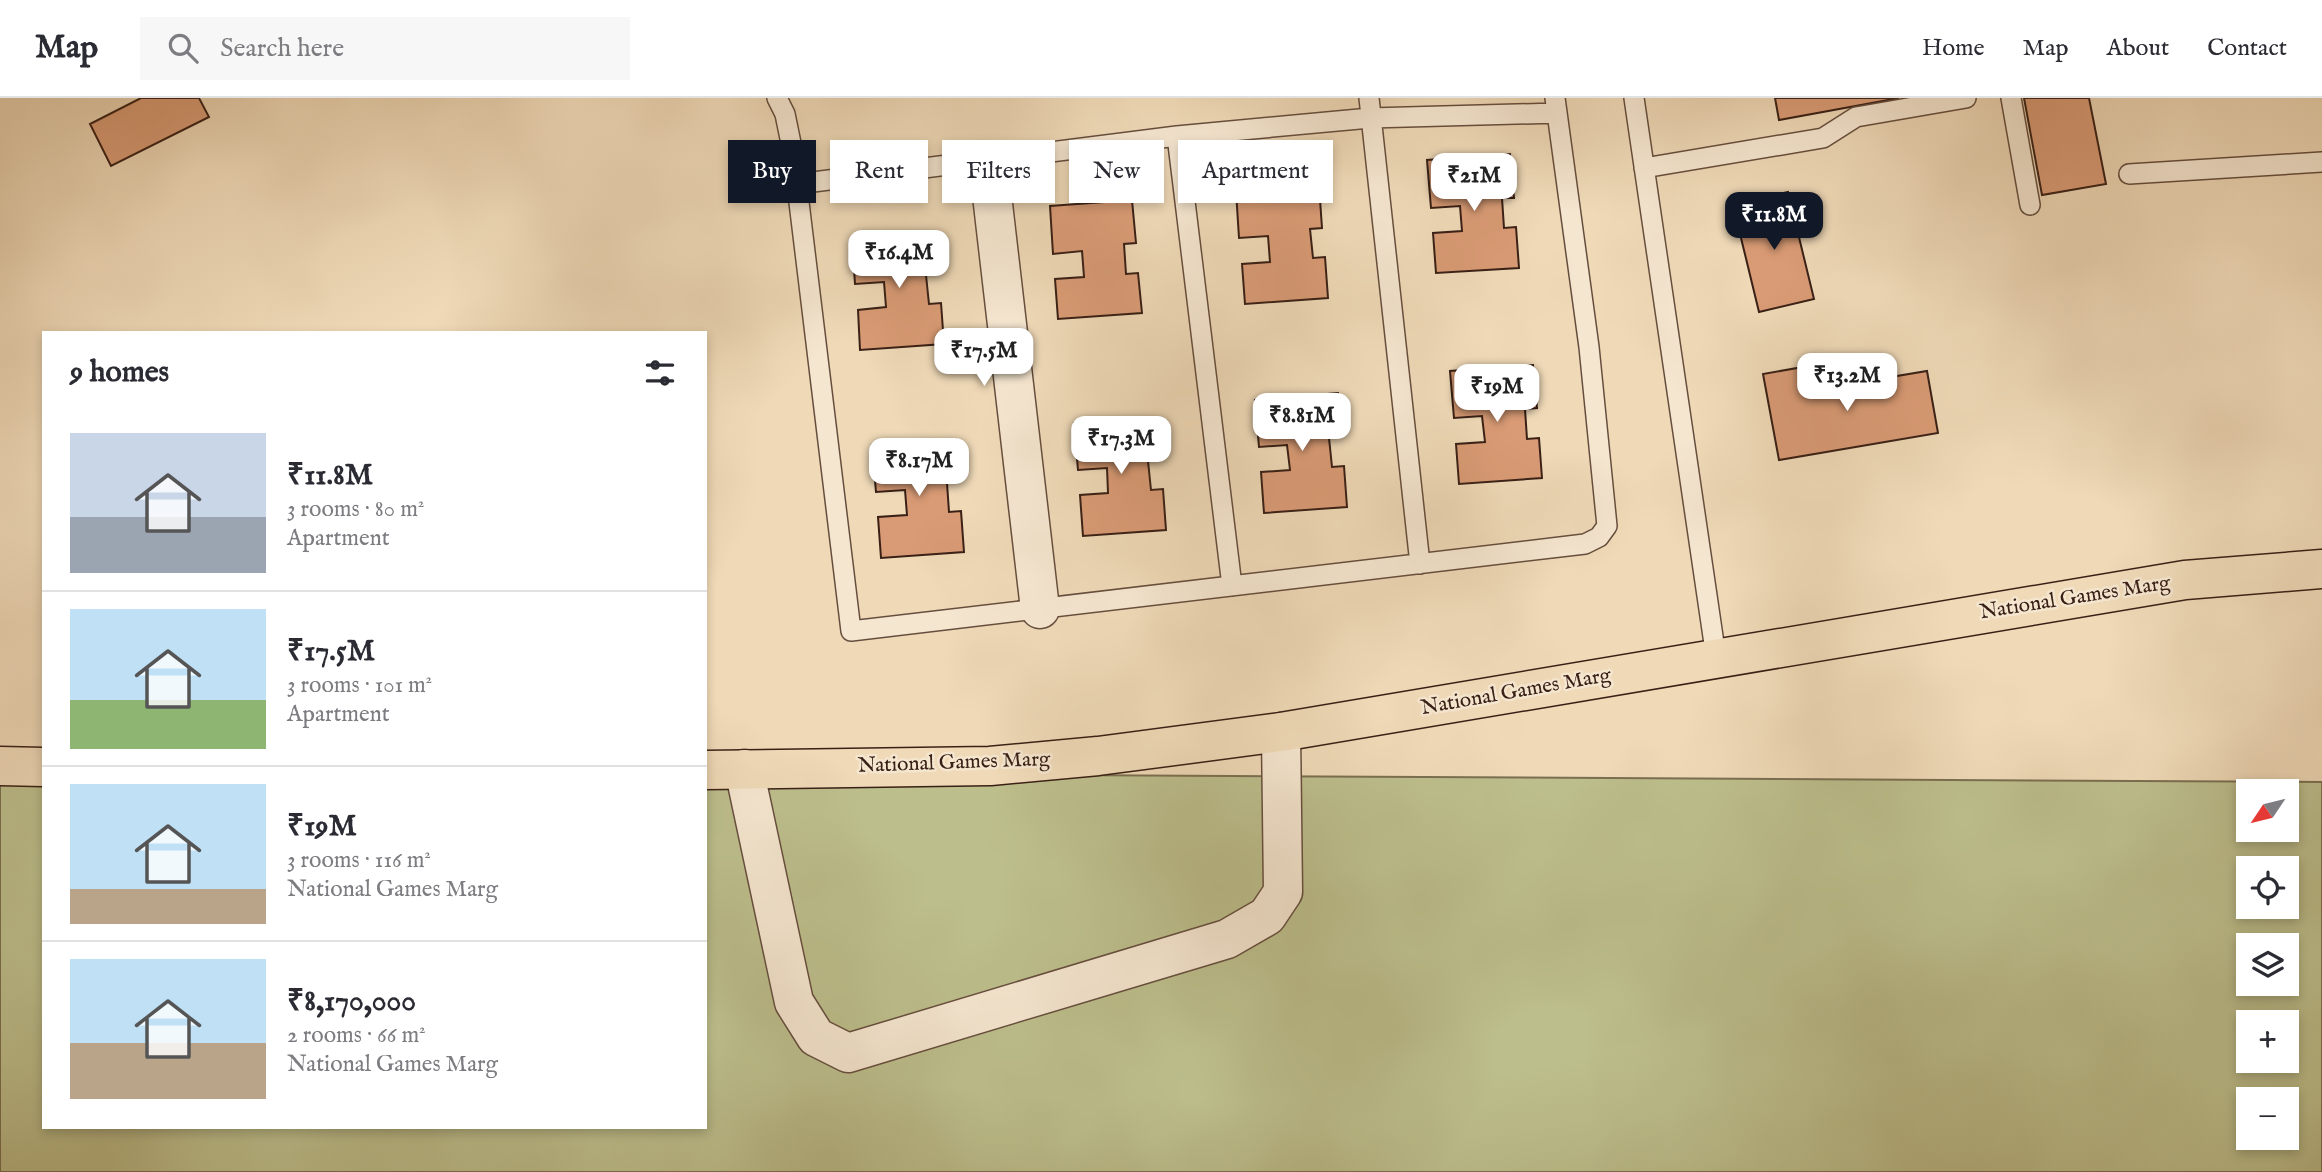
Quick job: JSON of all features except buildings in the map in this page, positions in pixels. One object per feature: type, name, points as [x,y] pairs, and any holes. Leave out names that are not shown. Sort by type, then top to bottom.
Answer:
[{"type":"main road","name":"National Games Marg","points":[[707,770],[990,765],[1098,756],[1281,732],[2185,580],[2322,569]]},
{"type":"main road","points":[[0,766],[42,767]]},
{"type":"street","points":[[993,203],[1040,609]]},
{"type":"street","points":[[744,769],[794,1002],[816,1037],[848,1053],[1227,939],[1268,916],[1283,892],[1281,732]]},
{"type":"lane","points":[[777,98],[785,114],[789,140]]},
{"type":"lane","points":[[1633,98],[1716,657]]},
{"type":"lane","points":[[1644,168],[1823,138],[1856,117],[1966,98]]},
{"type":"lane","points":[[2011,98],[2030,205]]},
{"type":"lane","points":[[799,203],[851,631],[1585,544],[1599,537],[1607,526],[1589,347],[1556,106],[1369,108],[1055,152]]},
{"type":"lane","points":[[1369,108],[1420,564]]},
{"type":"lane","points":[[1177,136],[1232,586]]},
{"type":"lane","points":[[2129,174],[2322,162]]},
{"type":"lane","points":[[816,182],[942,167]]},
{"type":"green space","points":[[0,769],[42,770],[42,1129],[707,1129],[707,773],[2236,782],[2236,842],[2300,842],[2300,782],[2322,782],[2322,1172],[0,1172]]}]
